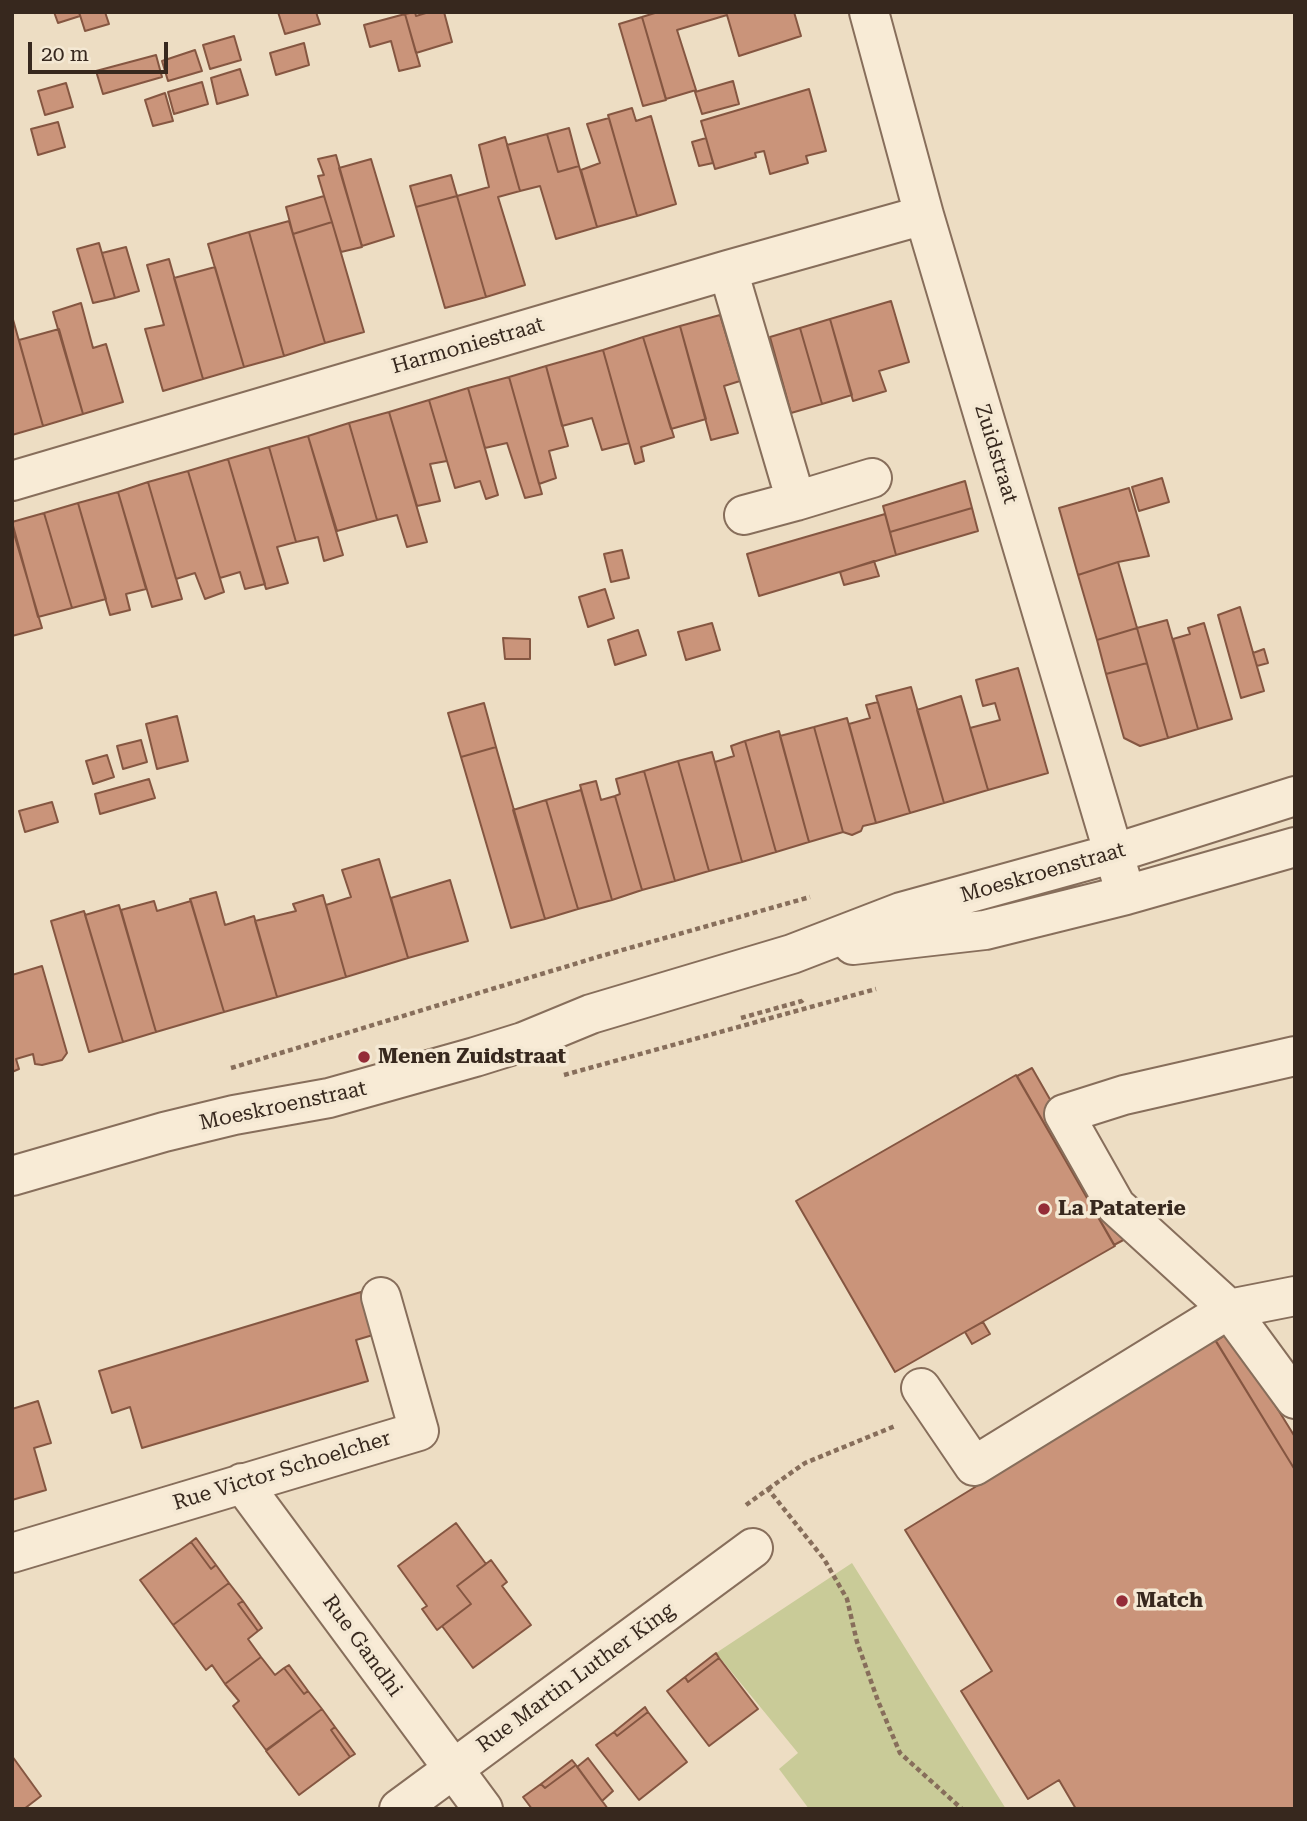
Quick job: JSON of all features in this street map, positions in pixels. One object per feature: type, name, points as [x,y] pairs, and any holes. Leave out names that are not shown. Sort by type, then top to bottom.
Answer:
[{"type":"street","name":"Zuidstraat","points":[[869,12],[924,215],[1126,895]]},
{"type":"street","name":"Harmoniestraat","points":[[12,481],[924,215]]},
{"type":"street","points":[[728,270],[796,501]]},
{"type":"street","points":[[744,515],[872,478]]},
{"type":"street","name":"Moeskroenstraat","points":[[12,1176],[198,1123],[370,1088],[523,1042],[591,1014],[792,954],[901,912],[1115,853],[1295,796]]},
{"type":"street","name":"Moeskroenstraat","points":[[792,954],[876,941],[985,930],[1126,895],[1295,847]]},
{"type":"street","points":[[1295,1056],[1124,1095],[1064,1114],[1116,1206],[1229,1309],[1295,1399]]},
{"type":"street","points":[[929,1399],[974,1466],[1229,1309],[1295,1296]]},
{"type":"street","name":"Rue Victor Schoelcher","points":[[12,1553],[419,1431],[381,1297]]},
{"type":"street","name":"Rue Gandhi","points":[[242,1483],[483,1809]]},
{"type":"street","name":"Rue Martin Luther King","points":[[399,1809],[753,1548]]},
{"type":"path","points":[[220,1072],[601,956],[812,896]]},
{"type":"path","points":[[559,1077],[881,988]]},
{"type":"path","points":[[746,1506],[805,1463],[929,1399]]},
{"type":"path","points":[[768,1489],[824,1559],[847,1599],[874,1689],[900,1753],[962,1809]]},
{"type":"green space","points":[[852,1563],[1006,1809],[809,1809],[779,1769],[798,1753],[716,1653]]},
{"type":"building","points":[[54,12],[79,12],[80,16],[58,23]]},
{"type":"building","points":[[79,12],[105,12],[109,24],[85,31]]},
{"type":"building","points":[[278,12],[316,12],[320,24],[285,34]]},
{"type":"building","points":[[415,12],[416,16],[429,12],[444,12],[452,42],[416,53],[405,14]]},
{"type":"building","points":[[658,12],[794,12],[801,36],[739,56],[727,15],[677,30],[696,90],[666,99],[642,17]]},
{"type":"building","points":[[405,14],[420,66],[399,71],[391,41],[370,47],[364,25]]},
{"type":"building","points":[[642,17],[666,100],[643,106],[619,24]]},
{"type":"building","points":[[234,36],[241,60],[210,69],[203,45]]},
{"type":"building","points":[[304,43],[309,65],[276,75],[270,53]]},
{"type":"building","points":[[195,50],[202,71],[168,81],[162,61]]},
{"type":"building","points":[[156,55],[162,77],[103,94],[96,71]]},
{"type":"building","points":[[240,69],[248,95],[217,104],[211,78]]},
{"type":"building","points":[[733,81],[739,104],[702,114],[695,92]]},
{"type":"building","points":[[202,82],[208,104],[174,114],[168,92]]},
{"type":"building","points":[[66,83],[73,107],[45,115],[38,91]]},
{"type":"building","points":[[809,89],[826,151],[806,156],[808,163],[770,174],[764,151],[755,153],[756,157],[715,169],[701,121]]},
{"type":"building","points":[[165,93],[173,121],[153,126],[145,100]]},
{"type":"building","points":[[632,108],[636,121],[651,116],[676,204],[637,216],[608,115]]},
{"type":"building","points":[[609,118],[637,216],[597,227],[581,170],[600,163],[587,124]]},
{"type":"building","points":[[58,122],[65,147],[38,155],[31,129]]},
{"type":"building","points":[[569,128],[579,166],[558,172],[547,134]]},
{"type":"building","points":[[547,134],[558,172],[579,166],[597,227],[556,239],[540,186],[520,191],[507,145]]},
{"type":"building","points":[[505,137],[520,191],[498,197],[525,285],[486,297],[457,196],[489,187],[479,145]]},
{"type":"building","points":[[706,138],[713,163],[699,166],[692,142]]},
{"type":"building","points":[[336,155],[362,247],[341,252],[318,176],[324,175],[318,159]]},
{"type":"building","points":[[371,159],[394,236],[362,246],[339,168]]},
{"type":"building","points":[[451,175],[457,196],[416,207],[410,186]]},
{"type":"building","points":[[324,196],[332,222],[293,234],[286,207]]},
{"type":"building","points":[[457,196],[486,297],[445,308],[416,207]]},
{"type":"building","points":[[289,221],[325,343],[284,356],[249,232]]},
{"type":"building","points":[[332,222],[364,332],[325,343],[293,234]]},
{"type":"building","points":[[249,232],[284,356],[244,367],[208,244]]},
{"type":"building","points":[[99,243],[115,298],[93,303],[77,249]]},
{"type":"building","points":[[126,247],[139,291],[115,298],[102,253]]},
{"type":"building","points":[[169,259],[203,379],[163,391],[145,329],[164,325],[147,265]]},
{"type":"building","points":[[215,267],[244,367],[203,379],[174,278]]},
{"type":"building","points":[[891,301],[909,362],[879,371],[886,391],[853,401],[830,319]]},
{"type":"building","points":[[81,303],[93,348],[106,344],[123,402],[83,414],[53,312]]},
{"type":"building","points":[[720,315],[740,381],[724,386],[738,433],[711,440],[680,326]]},
{"type":"building","points":[[12,316],[43,426],[12,435]]},
{"type":"building","points":[[830,319],[852,395],[822,404],[800,328]]},
{"type":"building","points":[[680,326],[706,419],[671,429],[643,337]]},
{"type":"building","points":[[800,328],[822,404],[791,413],[770,337]]},
{"type":"building","points":[[59,329],[83,414],[43,426],[19,340]]},
{"type":"building","points":[[643,337],[674,437],[641,447],[644,461],[635,464],[603,350]]},
{"type":"building","points":[[603,350],[629,443],[602,450],[592,418],[562,426],[546,366]]},
{"type":"building","points":[[546,366],[568,446],[549,451],[556,478],[539,484],[509,377]]},
{"type":"building","points":[[509,377],[542,494],[525,498],[507,443],[485,448],[468,388]]},
{"type":"building","points":[[468,388],[498,495],[486,499],[480,481],[455,488],[429,400]]},
{"type":"building","points":[[429,400],[447,461],[430,464],[440,501],[417,506],[389,412]]},
{"type":"building","points":[[389,412],[427,542],[407,547],[397,515],[377,520],[349,423]]},
{"type":"building","points":[[349,423],[377,520],[337,531],[308,436]]},
{"type":"building","points":[[308,436],[343,555],[324,561],[318,537],[296,542],[269,447]]},
{"type":"building","points":[[269,447],[296,542],[277,547],[288,583],[266,589],[228,459]]},
{"type":"building","points":[[228,459],[265,584],[245,589],[240,572],[220,578],[188,471]]},
{"type":"building","points":[[188,471],[224,592],[205,599],[195,573],[176,579],[148,482]]},
{"type":"building","points":[[1162,478],[1169,502],[1139,511],[1132,487]]},
{"type":"building","points":[[965,481],[972,508],[890,532],[883,506]]},
{"type":"building","points":[[148,482],[182,599],[152,607],[118,492]]},
{"type":"building","points":[[1129,488],[1149,556],[1118,562],[1078,575],[1059,508]]},
{"type":"building","points":[[118,492],[146,589],[126,594],[130,610],[110,615],[78,503]]},
{"type":"building","points":[[78,503],[106,599],[72,608],[44,513]]},
{"type":"building","points":[[972,508],[978,531],[896,555],[890,532]]},
{"type":"building","points":[[44,513],[72,608],[38,617],[12,522]]},
{"type":"building","points":[[885,514],[896,555],[759,596],[747,554]]},
{"type":"building","points":[[12,527],[42,628],[12,636]]},
{"type":"building","points":[[622,550],[629,578],[611,582],[604,554]]},
{"type":"building","points":[[874,561],[879,576],[844,585],[840,572]]},
{"type":"building","points":[[1118,562],[1137,628],[1097,640],[1078,575]]},
{"type":"building","points":[[605,589],[614,618],[588,627],[579,597]]},
{"type":"building","points":[[1240,607],[1264,691],[1241,698],[1218,615]]},
{"type":"building","points":[[1167,620],[1198,729],[1168,738],[1137,628]]},
{"type":"building","points":[[712,623],[720,650],[686,660],[678,632]]},
{"type":"building","points":[[1204,623],[1232,719],[1198,729],[1173,639],[1190,634],[1188,628]]},
{"type":"building","points":[[1137,628],[1147,663],[1106,674],[1097,640]]},
{"type":"building","points":[[638,630],[646,655],[615,665],[608,640]]},
{"type":"building","points":[[503,638],[530,639],[530,659],[505,659]]},
{"type":"building","points":[[1264,649],[1268,663],[1257,666],[1253,653]]},
{"type":"building","points":[[1147,663],[1168,738],[1140,746],[1124,738],[1106,674]]},
{"type":"building","points":[[1018,668],[1048,773],[988,790],[970,728],[1000,720],[995,703],[983,706],[976,680]]},
{"type":"building","points":[[911,687],[944,803],[910,813],[876,696]]},
{"type":"building","points":[[961,696],[988,790],[944,803],[917,710]]},
{"type":"building","points":[[878,702],[910,813],[876,823],[849,724],[870,718],[866,705]]},
{"type":"building","points":[[484,703],[496,747],[461,757],[448,713]]},
{"type":"building","points":[[177,716],[188,761],[157,769],[146,724]]},
{"type":"building","points":[[847,718],[876,823],[863,826],[861,831],[852,835],[843,832],[814,727]]},
{"type":"building","points":[[814,727],[843,832],[809,842],[780,736]]},
{"type":"building","points":[[779,731],[809,842],[776,852],[745,741]]},
{"type":"building","points":[[141,740],[147,762],[123,769],[117,746]]},
{"type":"building","points":[[745,741],[776,852],[742,862],[715,762],[734,756],[731,746]]},
{"type":"building","points":[[496,747],[545,919],[511,928],[461,757]]},
{"type":"building","points":[[712,752],[742,862],[709,871],[678,761]]},
{"type":"building","points":[[107,755],[114,777],[93,784],[86,761]]},
{"type":"building","points":[[678,761],[709,871],[675,881],[644,771]]},
{"type":"building","points":[[644,771],[675,881],[642,890],[615,796],[620,794],[616,779]]},
{"type":"building","points":[[149,779],[155,798],[100,814],[95,794]]},
{"type":"building","points":[[596,781],[601,800],[615,796],[642,890],[612,900],[580,785]]},
{"type":"building","points":[[581,790],[612,900],[578,909],[546,800]]},
{"type":"building","points":[[546,800],[578,909],[545,919],[513,810]]},
{"type":"building","points":[[52,802],[58,822],[25,832],[19,811]]},
{"type":"building","points":[[379,859],[408,958],[346,977],[326,905],[351,897],[342,870]]},
{"type":"building","points":[[450,880],[468,941],[408,958],[391,898]]},
{"type":"building","points":[[216,892],[225,925],[254,916],[277,997],[224,1012],[190,899]]},
{"type":"building","points":[[323,895],[346,977],[277,997],[255,921],[296,911],[293,904]]},
{"type":"building","points":[[154,901],[157,911],[191,901],[224,1012],[156,1032],[121,910]]},
{"type":"building","points":[[119,905],[156,1032],[123,1042],[85,915]]},
{"type":"building","points":[[84,911],[123,1042],[89,1052],[51,921]]},
{"type":"building","points":[[42,966],[67,1053],[62,1060],[42,1065],[35,1064],[33,1054],[16,1059],[19,1069],[12,1072],[12,975]]},
{"type":"building","points":[[1032,1068],[1129,1237],[1114,1245],[1017,1076]]},
{"type":"building","points":[[1016,1075],[1115,1246],[895,1372],[796,1201]]},
{"type":"building","points":[[361,1292],[373,1335],[356,1340],[368,1381],[142,1448],[130,1407],[112,1413],[99,1371]]},
{"type":"building","points":[[983,1322],[990,1334],[972,1344],[965,1332]]},
{"type":"building","points":[[1230,1332],[1295,1437],[1295,1470],[1216,1341]]},
{"type":"building","name":"Match","points":[[1215,1340],[1295,1470],[1295,1809],[1076,1809],[1059,1780],[1028,1799],[961,1691],[992,1671],[905,1530]]},
{"type":"building","points":[[38,1401],[51,1443],[34,1448],[46,1490],[12,1500],[12,1409]]},
{"type":"building","points":[[456,1523],[486,1564],[457,1586],[471,1604],[437,1630],[422,1609],[427,1606],[398,1566]]},
{"type":"building","points":[[196,1538],[216,1565],[211,1569],[191,1542]]},
{"type":"building","points":[[191,1542],[211,1569],[216,1565],[229,1583],[173,1625],[140,1580]]},
{"type":"building","points":[[491,1560],[507,1582],[502,1586],[531,1625],[473,1668],[442,1626],[471,1604],[457,1586]]},
{"type":"building","points":[[229,1583],[243,1601],[238,1604],[258,1631],[248,1639],[261,1657],[225,1684],[212,1665],[206,1670],[173,1625]]},
{"type":"building","points":[[243,1601],[262,1628],[258,1631],[238,1604]]},
{"type":"building","points":[[716,1653],[719,1658],[688,1682],[685,1677]]},
{"type":"building","points":[[261,1657],[275,1675],[284,1668],[304,1694],[308,1691],[322,1709],[266,1750],[233,1706],[239,1701],[225,1684]]},
{"type":"building","points":[[719,1658],[758,1709],[709,1746],[667,1691],[685,1677],[688,1682]]},
{"type":"building","points":[[289,1665],[308,1691],[304,1694],[284,1668]]},
{"type":"building","points":[[645,1707],[648,1712],[617,1736],[614,1732]]},
{"type":"building","points":[[322,1709],[335,1727],[331,1730],[350,1757],[299,1795],[266,1751]]},
{"type":"building","points":[[648,1712],[687,1762],[639,1800],[596,1745],[614,1732],[617,1736]]},
{"type":"building","points":[[335,1727],[355,1754],[350,1757],[331,1730]]},
{"type":"building","points":[[12,1756],[41,1796],[24,1809],[12,1809]]},
{"type":"building","points":[[588,1758],[613,1791],[602,1801],[577,1767]]},
{"type":"building","points":[[572,1760],[576,1765],[545,1788],[541,1784]]},
{"type":"building","points":[[576,1765],[608,1809],[532,1809],[523,1797],[541,1784],[545,1788]]},
{"type":"place","name":"Menen Zuidstraat","points":[[364,1057]]},
{"type":"place","name":"La Pataterie","points":[[1044,1209]]},
{"type":"place","name":"Match","points":[[1122,1601]]}]
